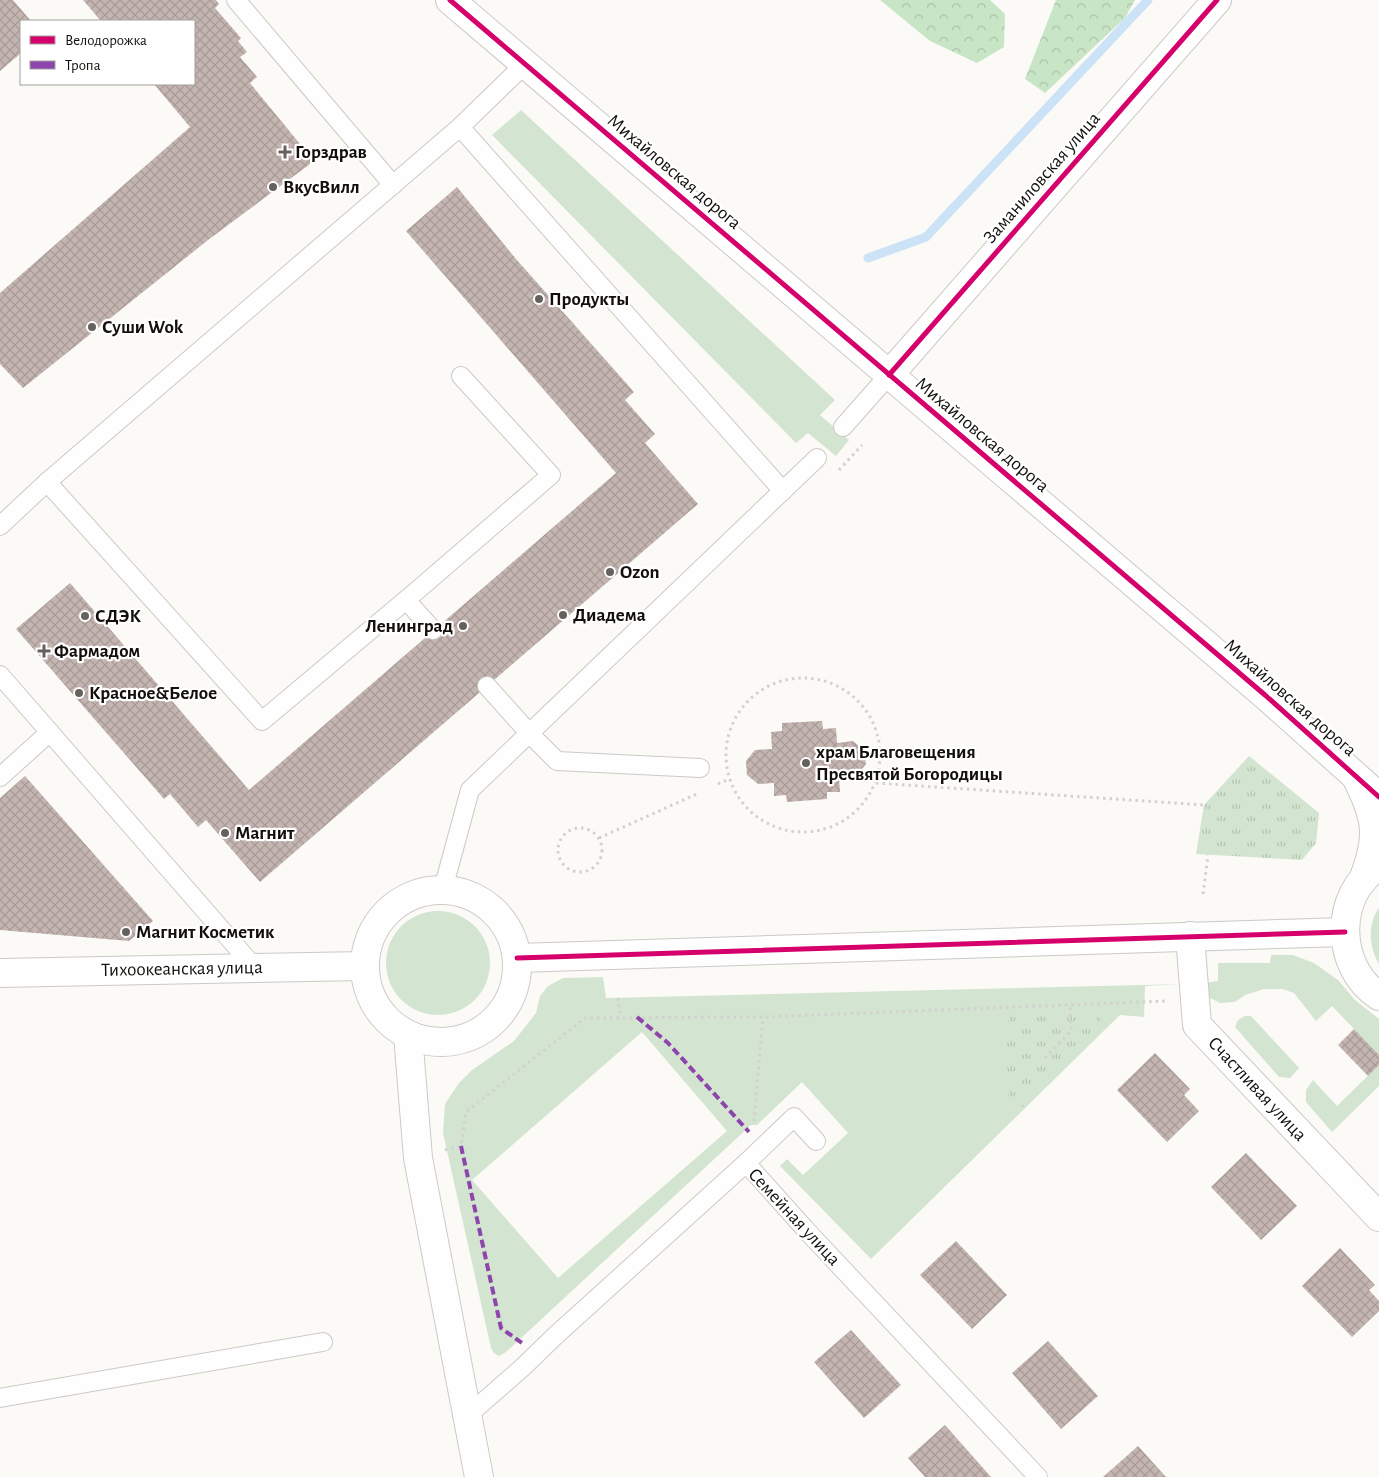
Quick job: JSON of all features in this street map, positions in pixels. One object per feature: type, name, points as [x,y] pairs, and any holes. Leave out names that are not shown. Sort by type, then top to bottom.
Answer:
[{"type":"street","name":"Михайловская дорога","points":[[450,0],[1265,695],[1379,797]]},
{"type":"street","name":"Заманиловская улица","points":[[889,375],[1217,0]]},
{"type":"street","name":"Михайловская дорога","points":[[1355,775],[1371,807],[1375,824],[1371,873],[1354,894],[1347,910],[1346,947],[1352,965],[1362,981],[1379,996]]},
{"type":"street","points":[[443,890],[471,896],[495,911],[511,934],[517,958],[514,991],[499,1016],[476,1034],[442,1043],[408,1035],[390,1023],[376,1007],[367,987],[364,966],[370,936],[388,911],[413,894],[443,890]]},
{"type":"street","points":[[517,958],[1345,932]]},
{"type":"street","name":"Счастливая улица","points":[[1190,936],[1197,1025],[1379,1217]]},
{"type":"street","name":"Тихоокеанская улица","points":[[0,973],[364,966]]},
{"type":"street","points":[[408,1035],[418,1158],[479,1477]]},
{"type":"lane","points":[[236,0],[393,184]]},
{"type":"lane","points":[[2,520],[460,128],[525,64]]},
{"type":"lane","points":[[460,128],[783,492]]},
{"type":"lane","points":[[843,427],[889,375]]},
{"type":"lane","points":[[47,482],[262,721],[551,475],[461,376]]},
{"type":"lane","points":[[443,890],[470,790],[817,458]]},
{"type":"lane","points":[[406,600],[433,630]]},
{"type":"lane","points":[[0,675],[255,968]]},
{"type":"lane","points":[[487,686],[557,761],[700,768]]},
{"type":"lane","points":[[0,777],[50,732]]},
{"type":"lane","points":[[746,1163],[794,1117],[816,1141]]},
{"type":"lane","name":"Семейная улица","points":[[468,1416],[746,1163],[806,1230],[1038,1477]]},
{"type":"lane","points":[[0,1398],[323,1342]]},
{"type":"path","points":[[800,678],[827,682],[851,694],[862,705],[876,728],[881,756],[876,783],[864,804],[844,822],[820,831],[793,832],[768,824],[742,803],[729,779],[725,753],[729,732],[741,708],[760,691],[784,680],[800,678]]},
{"type":"path","points":[[712,787],[729,779]]},
{"type":"path","points":[[876,783],[1204,805]]},
{"type":"path","points":[[599,838],[703,791]]},
{"type":"path","points":[[581,828],[594,833],[599,838],[602,852],[596,866],[590,870],[576,872],[563,864],[559,858],[559,844],[567,832],[581,828]]},
{"type":"path","points":[[1203,894],[1208,856]]},
{"type":"path","points":[[618,998],[620,1017]]},
{"type":"path","points":[[418,1158],[461,1146],[466,1112],[585,1018],[763,1017],[1195,1000]]},
{"type":"path","points":[[1045,1058],[1071,1031],[1070,1005]]},
{"type":"path","points":[[753,1129],[763,1017]]},
{"type":"green space","points":[[880,0],[990,0],[1005,14],[1004,47],[977,63],[930,41]]},
{"type":"green space","points":[[1056,0],[1135,0],[1125,18],[1045,93],[1025,79]]},
{"type":"green space","points":[[521,110],[835,400],[820,415],[849,440],[836,456],[808,433],[796,443],[492,135]]},
{"type":"green space","points":[[1249,756],[1319,813],[1316,843],[1302,860],[1196,854],[1204,805]]},
{"type":"green space","points":[[1379,908],[1379,964],[1371,943],[1371,929],[1375,914]]},
{"type":"green space","points":[[438,911],[458,915],[475,926],[486,943],[490,963],[486,983],[475,1000],[458,1011],[438,1015],[418,1011],[401,1000],[390,983],[386,963],[390,943],[401,926],[418,915]]},
{"type":"green space","points":[[1271,955],[1293,955],[1314,963],[1338,980],[1355,1000],[1379,1019],[1379,1055],[1332,1006],[1316,1021],[1294,993],[1282,989],[1264,989],[1245,995],[1235,1002],[1220,1003],[1210,998],[1204,983],[1218,981],[1218,963],[1270,963]]},
{"type":"green space","points":[[603,977],[606,998],[1184,984],[1145,986],[1144,1017],[1120,1015],[871,1259],[780,1166],[787,1159],[803,1175],[848,1133],[802,1082],[757,1125],[751,1125],[506,1352],[499,1356],[491,1348],[443,1133],[445,1104],[459,1083],[472,1070],[514,1041],[536,1013],[540,996],[548,986],[563,978]],"holes":[[[642,1032],[727,1131],[558,1278],[472,1180]]]},
{"type":"green space","points":[[1097,1011],[1103,1025],[1021,1109],[1009,1105],[1005,1026],[1013,1014]]},
{"type":"green space","points":[[1245,1016],[1251,1016],[1299,1068],[1290,1078],[1279,1077],[1235,1027],[1238,1020]]},
{"type":"green space","points":[[1379,1065],[1379,1086],[1332,1132],[1306,1102],[1306,1090],[1313,1080],[1337,1106]]},
{"type":"building","points":[[0,0],[13,0],[30,20],[20,20],[20,54],[0,71]]},
{"type":"building","points":[[83,0],[216,0],[219,4],[215,8],[241,38],[238,41],[247,52],[240,57],[257,77],[250,83],[314,161],[208,240],[23,388],[0,364],[0,293],[190,127],[155,85],[195,85],[195,20],[100,20]]},
{"type":"building","points":[[457,187],[516,259],[634,392],[625,400],[655,434],[645,443],[698,504],[260,882],[206,820],[198,827],[170,794],[164,799],[16,629],[70,583],[249,790],[616,473],[406,231]]},
{"type":"building","name":"храм Благовещения Пресвятой Богородицы","points":[[822,721],[823,729],[836,728],[837,743],[853,741],[864,750],[866,764],[857,775],[839,776],[840,792],[827,792],[827,799],[787,802],[786,795],[774,796],[774,783],[758,784],[747,775],[746,761],[755,750],[772,749],[771,732],[782,731],[782,723]]},
{"type":"building","points":[[25,776],[153,921],[129,941],[0,930],[0,798]]},
{"type":"building","points":[[1354,1029],[1379,1055],[1379,1065],[1368,1076],[1338,1045]]},
{"type":"building","points":[[1155,1053],[1190,1089],[1184,1095],[1199,1111],[1167,1142],[1117,1090]]},
{"type":"building","points":[[1246,1153],[1297,1206],[1261,1240],[1211,1187]]},
{"type":"building","points":[[956,1241],[1007,1295],[972,1329],[920,1275]]},
{"type":"building","points":[[1340,1248],[1375,1285],[1369,1290],[1379,1301],[1379,1311],[1352,1337],[1302,1286]]},
{"type":"building","points":[[851,1330],[901,1385],[864,1418],[814,1362]]},
{"type":"building","points":[[1048,1341],[1098,1396],[1061,1429],[1012,1373]]},
{"type":"building","points":[[945,1425],[991,1477],[925,1477],[908,1458]]},
{"type":"building","points":[[1138,1446],[1166,1477],[1103,1477]]},
{"type":"waterway","points":[[868,258],[926,237],[1148,0]]},
{"type":"marked path","points":[[637,1017],[668,1043],[749,1132]]},
{"type":"marked path","points":[[461,1146],[501,1328],[522,1343]]},
{"type":"cycle path","points":[[450,0],[1265,695],[1379,797]]},
{"type":"cycle path","points":[[889,375],[1217,0]]},
{"type":"cycle path","points":[[517,958],[1345,932]]},
{"type":"place","name":"Горздрав","points":[[285,152]]},
{"type":"place","name":"ВкусВилл","points":[[273,187]]},
{"type":"place","name":"Продукты","points":[[539,299]]},
{"type":"place","name":"Суши Wok","points":[[92,327]]},
{"type":"place","name":"Ozon","points":[[610,572]]},
{"type":"place","name":"Диадема","points":[[563,615]]},
{"type":"place","name":"СДЭК","points":[[85,616]]},
{"type":"place","name":"Ленинград","points":[[463,626]]},
{"type":"place","name":"Фармадом","points":[[44,651]]},
{"type":"place","name":"Красное&Белое","points":[[79,693]]},
{"type":"place","name":"храм Благовещения Пресвятой Богородицы","points":[[806,763]]},
{"type":"place","name":"Магнит","points":[[225,833]]},
{"type":"place","name":"Магнит Косметик","points":[[126,932]]}]
